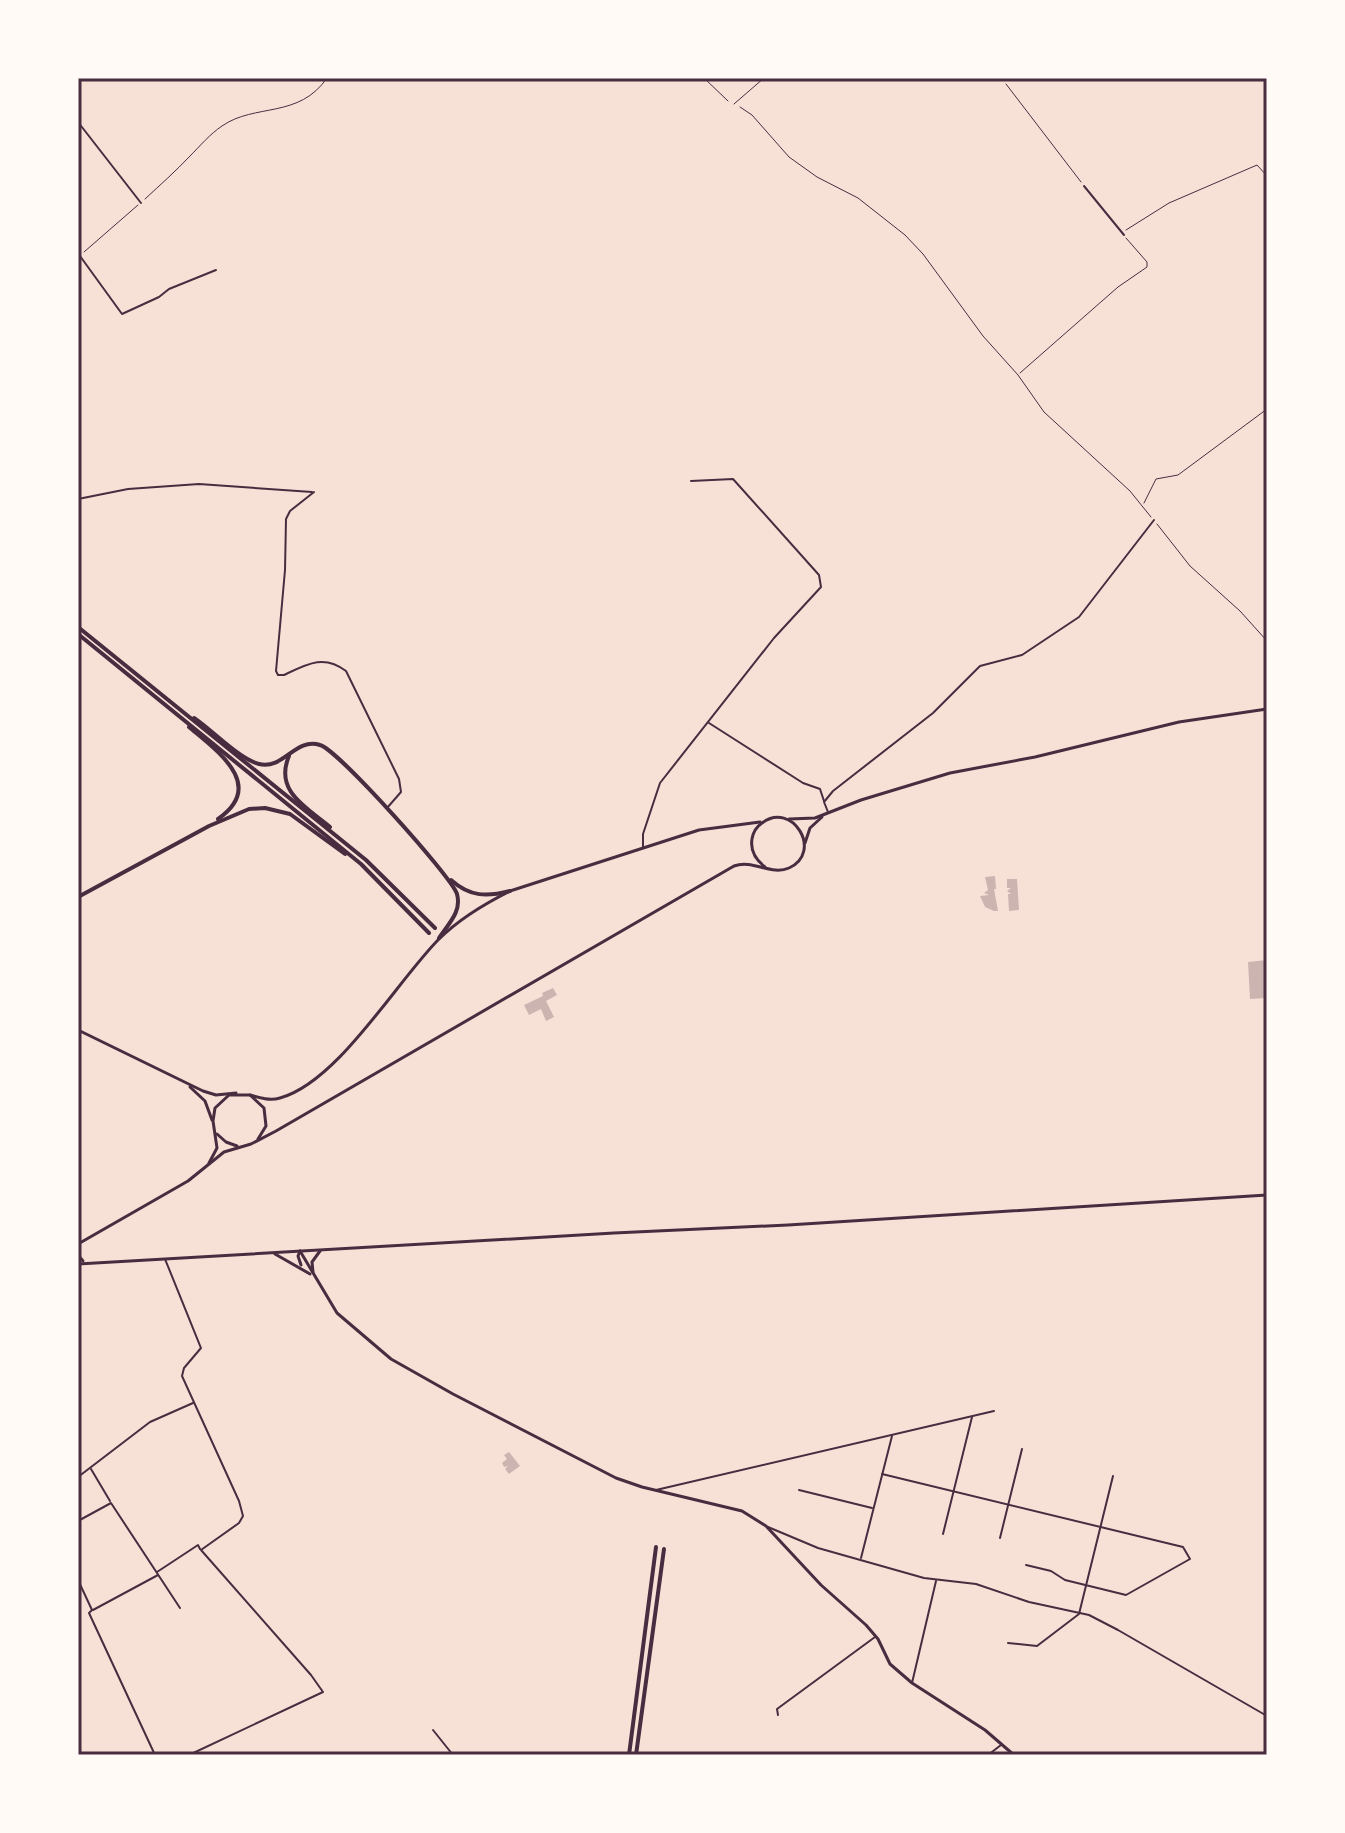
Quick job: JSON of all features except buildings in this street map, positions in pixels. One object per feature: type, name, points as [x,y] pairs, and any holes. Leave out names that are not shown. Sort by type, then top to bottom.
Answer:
[{"type":"highway","points":[[78,627],[336,835],[377,870],[435,928]]},
{"type":"highway","points":[[78,634],[361,864],[429,933]]},
{"type":"highway","points":[[188,716],[195,718],[253,762],[269,765],[303,744],[319,744],[331,750],[446,876],[456,891],[458,909],[439,938]]},
{"type":"highway","points":[[180,717],[225,758],[236,775],[238,791],[235,800],[225,814],[209,826]]},
{"type":"highway","points":[[290,754],[284,772],[289,791],[336,835]]},
{"type":"highway","points":[[78,897],[209,826],[249,809],[265,808],[296,817],[361,864]]},
{"type":"highway","points":[[446,876],[472,894],[491,895],[510,891]]},
{"type":"highway","points":[[629,1755],[656,1547]]},
{"type":"highway","points":[[636,1755],[664,1549]]},
{"type":"main road","points":[[79,1031],[209,1093],[236,1093],[269,1099],[285,1097],[323,1071],[350,1045],[439,938],[477,908],[510,891],[699,830],[779,817],[801,820],[950,773],[1035,757],[1179,722],[1267,709]]},
{"type":"main road","points":[[87,1263],[79,1247],[188,1181],[224,1152],[255,1141],[734,866],[745,864],[772,870],[787,869],[800,859],[810,828],[827,814]]},
{"type":"main road","points":[[787,819],[801,830],[804,847]]},
{"type":"main road","points":[[763,822],[754,833],[752,848],[754,856],[765,867]]},
{"type":"main road","points":[[184,1083],[201,1095],[213,1121],[217,1148],[207,1167]]},
{"type":"main road","points":[[213,1121],[219,1102],[236,1093]]},
{"type":"main road","points":[[250,1095],[264,1108],[267,1120],[264,1132],[255,1141]]},
{"type":"main road","points":[[215,1131],[226,1142],[238,1146]]},
{"type":"main road","points":[[78,1264],[1267,1195]]},
{"type":"main road","points":[[313,1276],[312,1262],[316,1253],[324,1249]]},
{"type":"main road","points":[[300,1251],[337,1313],[391,1359],[616,1478],[742,1511],[766,1526],[821,1585],[876,1636],[890,1664],[912,1683],[985,1730],[1014,1755]]},
{"type":"main road","points":[[269,1253],[295,1263],[313,1276]]},
{"type":"street","points":[[78,122],[141,203]]},
{"type":"street","points":[[1084,186],[1124,235]]},
{"type":"street","points":[[80,256],[122,314],[169,289],[216,270]]},
{"type":"street","points":[[643,848],[643,834],[657,789],[774,638],[817,593],[821,581],[817,572],[733,479],[691,481]]},
{"type":"street","points":[[78,499],[128,489],[199,484],[314,492],[292,509],[286,519],[276,671],[278,675],[284,675],[321,660],[346,671],[399,779],[401,792],[386,809]]},
{"type":"street","points":[[824,802],[833,791],[933,713],[980,666],[1022,655],[1079,617],[1154,520]]},
{"type":"street","points":[[709,723],[803,783],[820,789],[827,814]]},
{"type":"street","points":[[165,1259],[201,1348],[182,1373],[243,1516],[239,1523],[201,1550]]},
{"type":"street","points":[[78,1477],[150,1422],[194,1403]]},
{"type":"street","points":[[655,1490],[994,1411]]},
{"type":"street","points":[[943,1534],[972,1416]]},
{"type":"street","points":[[860,1560],[892,1435]]},
{"type":"street","points":[[1000,1538],[1022,1449]]},
{"type":"street","points":[[90,1468],[180,1608]]},
{"type":"street","points":[[882,1474],[1183,1547],[1190,1559],[1126,1595],[1065,1580],[1051,1571],[1026,1565]]},
{"type":"street","points":[[1008,1643],[1037,1646],[1079,1614],[1113,1476]]},
{"type":"street","points":[[799,1490],[874,1509]]},
{"type":"street","points":[[78,1521],[111,1503]]},
{"type":"street","points":[[766,1526],[818,1548],[860,1560],[936,1579],[976,1584],[1029,1602],[1079,1614],[1118,1630],[1267,1716]]},
{"type":"street","points":[[155,1755],[89,1613],[198,1545],[323,1692],[189,1755]]},
{"type":"street","points":[[912,1683],[936,1579]]},
{"type":"street","points":[[78,1580],[92,1610]]},
{"type":"street","points":[[778,1715],[777,1709],[876,1636]]},
{"type":"street","points":[[433,1730],[453,1755]]},
{"type":"street","points":[[988,1755],[1002,1744]]},
{"type":"street","points":[[445,1755],[450,1751]]},
{"type":"lane","points":[[734,104],[764,78]]},
{"type":"path","points":[[80,256],[220,127],[244,116],[280,109],[309,96],[327,78]]},
{"type":"path","points":[[704,78],[752,115],[789,157],[817,177],[858,198],[905,235],[923,254],[1044,412],[1143,505],[1190,566],[1240,611],[1267,641]]},
{"type":"path","points":[[1002,78],[1084,186]]},
{"type":"path","points":[[1018,375],[1118,287],[1147,267],[1147,262],[1124,235],[1126,230],[1169,203],[1257,165],[1267,176]]},
{"type":"path","points":[[1143,505],[1156,479],[1178,475],[1267,409]]}]
